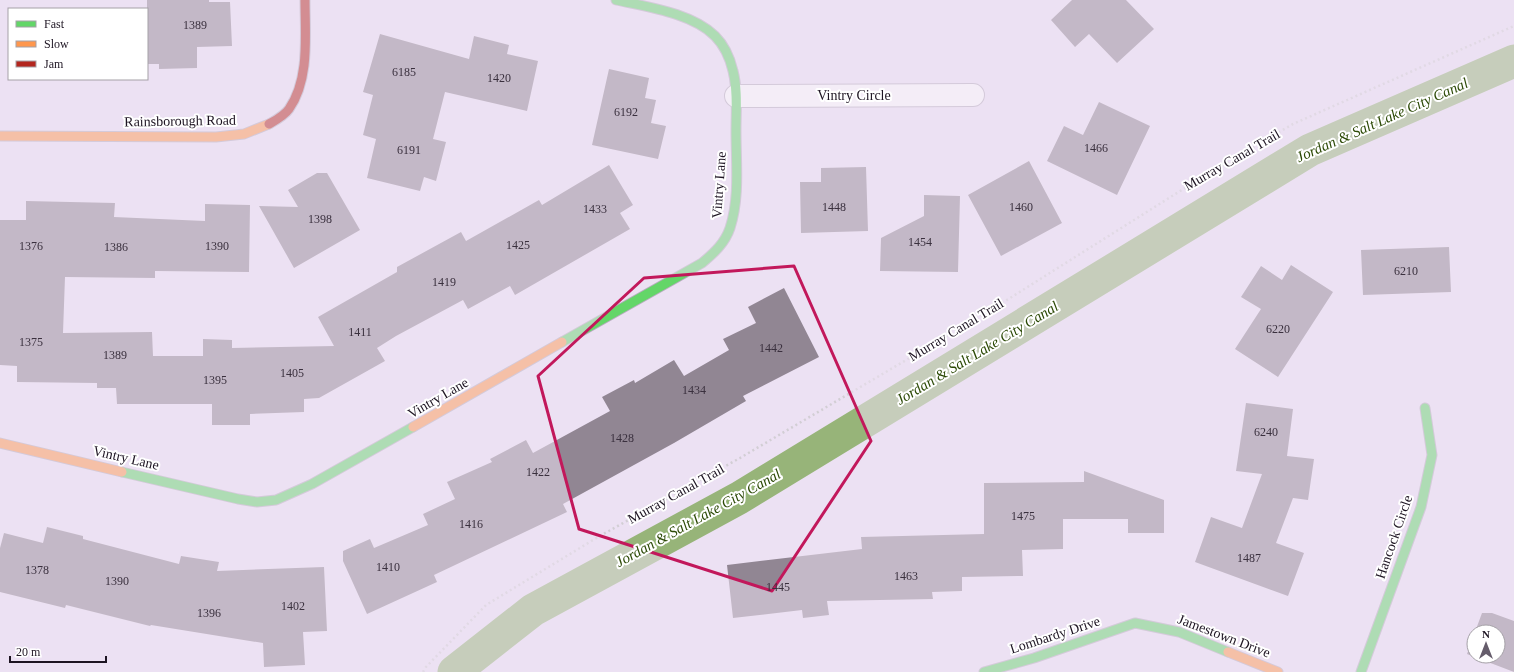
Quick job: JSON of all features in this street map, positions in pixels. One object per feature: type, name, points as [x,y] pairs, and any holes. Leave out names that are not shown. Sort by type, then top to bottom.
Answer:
[{"type":"street","name":"Rainsborough Road","points":[[0,136],[205,137],[240,135],[267,125],[289,111],[302,76],[305,46],[305,0]]},
{"type":"street","name":"Vintry Lane","points":[[0,443],[238,499],[251,501],[276,500],[312,484],[702,263],[717,250],[725,239],[732,223],[736,184],[736,96],[732,65],[724,47],[714,34],[697,22],[616,0]]},
{"type":"street","name":"Vintry Circle","points":[[736,96],[973,95]]},
{"type":"street","name":"Hancock Circle","points":[[1361,672],[1421,507],[1432,455],[1425,408]]},
{"type":"street","name":"Lombardy Drive","points":[[984,672],[1034,658],[1135,623]]},
{"type":"street","name":"Jamestown Drive","points":[[1135,623],[1179,632],[1278,672]]},
{"type":"path","name":"Murray Canal Trail","points":[[423,672],[426,667],[486,605],[598,538],[740,458],[991,310],[1196,180],[1293,124],[1514,26]]},
{"type":"highlighted area","points":[[794,266],[871,441],[772,591],[579,529],[538,376],[644,278]]},
{"type":"building","points":[[147,0],[209,0],[209,2],[230,2],[232,46],[197,47],[197,68],[159,69],[159,64],[148,64]]},
{"type":"building","points":[[1072,0],[1126,0],[1154,29],[1117,63],[1089,34],[1075,47],[1051,20]]},
{"type":"building","points":[[380,34],[469,59],[474,36],[509,45],[507,54],[538,61],[527,111],[445,92],[433,139],[446,142],[436,181],[424,177],[420,191],[367,178],[376,139],[363,135],[373,95],[363,92]]},
{"type":"building","points":[[609,69],[649,78],[645,98],[656,100],[651,123],[666,126],[658,159],[592,145]]},
{"type":"building","points":[[1099,102],[1150,126],[1117,195],[1047,161],[1064,126],[1083,135]]},
{"type":"building","points":[[1029,161],[1062,223],[1001,256],[968,195]]},
{"type":"building","points":[[609,165],[633,205],[620,213],[630,229],[515,295],[510,286],[468,309],[463,300],[396,336],[377,348],[385,361],[319,398],[304,399],[304,412],[250,414],[250,425],[212,425],[212,404],[117,404],[116,388],[97,388],[97,383],[17,382],[17,366],[0,365],[0,220],[26,220],[26,201],[115,203],[114,217],[205,221],[205,204],[250,205],[249,272],[155,271],[155,278],[65,277],[63,333],[152,332],[153,356],[203,356],[203,339],[232,340],[232,348],[334,346],[318,317],[397,272],[397,267],[461,232],[466,241],[539,200],[542,205]]},
{"type":"building","points":[[866,167],[868,231],[801,233],[800,182],[821,182],[821,168]]},
{"type":"building","points":[[317,173],[327,173],[360,230],[294,268],[259,206],[298,207],[288,190]]},
{"type":"building","points":[[924,195],[960,196],[958,272],[880,271],[881,238],[924,216]]},
{"type":"building","points":[[1449,247],[1451,292],[1363,295],[1361,250]]},
{"type":"building","points":[[1291,265],[1333,292],[1278,377],[1235,349],[1261,309],[1241,297],[1261,266],[1282,280]]},
{"type":"building","points":[[784,288],[819,357],[743,396],[746,401],[674,443],[563,504],[567,512],[434,575],[437,582],[367,614],[343,561],[343,551],[370,539],[374,548],[428,525],[423,514],[455,499],[447,482],[492,462],[490,459],[526,440],[533,453],[610,411],[602,397],[634,380],[635,383],[674,360],[684,376],[729,350],[723,339],[756,323],[748,307]]},
{"type":"building","points":[[1246,403],[1293,409],[1287,456],[1314,459],[1308,500],[1293,498],[1276,543],[1304,553],[1288,596],[1195,562],[1211,517],[1242,528],[1262,474],[1236,471]]},
{"type":"building","points":[[1084,471],[1164,500],[1164,533],[1128,533],[1128,519],[1063,519],[1063,549],[1022,550],[1023,576],[962,577],[962,591],[932,592],[933,599],[827,601],[829,615],[803,618],[802,610],[733,618],[727,565],[862,549],[861,537],[984,534],[984,483],[1084,482]]},
{"type":"building","points":[[47,527],[83,536],[83,539],[179,564],[181,556],[219,562],[217,571],[324,567],[327,631],[303,632],[305,665],[264,667],[263,643],[150,626],[66,605],[65,608],[0,592],[0,548],[4,533],[43,543]]},
{"type":"building","points":[[1482,613],[1492,613],[1514,621],[1514,672],[1493,664],[1506,664],[1506,624],[1478,624]]},
{"type":"waterway","name":"Jordan & Salt Lake City Canal","points":[[454,672],[533,610],[739,498],[1310,150],[1514,61]]},
{"type":"traffic: fast","points":[[562,342],[702,263],[722,243],[728,233],[735,204],[737,180],[735,78],[732,66],[724,48],[715,36],[705,28],[682,16],[655,8],[616,0]]},
{"type":"traffic: fast","points":[[1361,672],[1421,507],[1432,455],[1425,408]]},
{"type":"traffic: fast","points":[[122,472],[238,499],[257,502],[276,500],[312,484],[413,427]]},
{"type":"traffic: fast","points":[[984,672],[1034,658],[1135,623],[1179,632],[1228,652]]},
{"type":"traffic: slow","points":[[0,136],[216,137],[244,134],[269,124]]},
{"type":"traffic: slow","points":[[413,427],[562,342]]},
{"type":"traffic: slow","points":[[0,443],[122,472]]},
{"type":"traffic: slow","points":[[1228,652],[1278,672]]},
{"type":"traffic: jam","points":[[269,124],[282,116],[289,109],[296,97],[300,84],[305,56],[305,0]]}]
